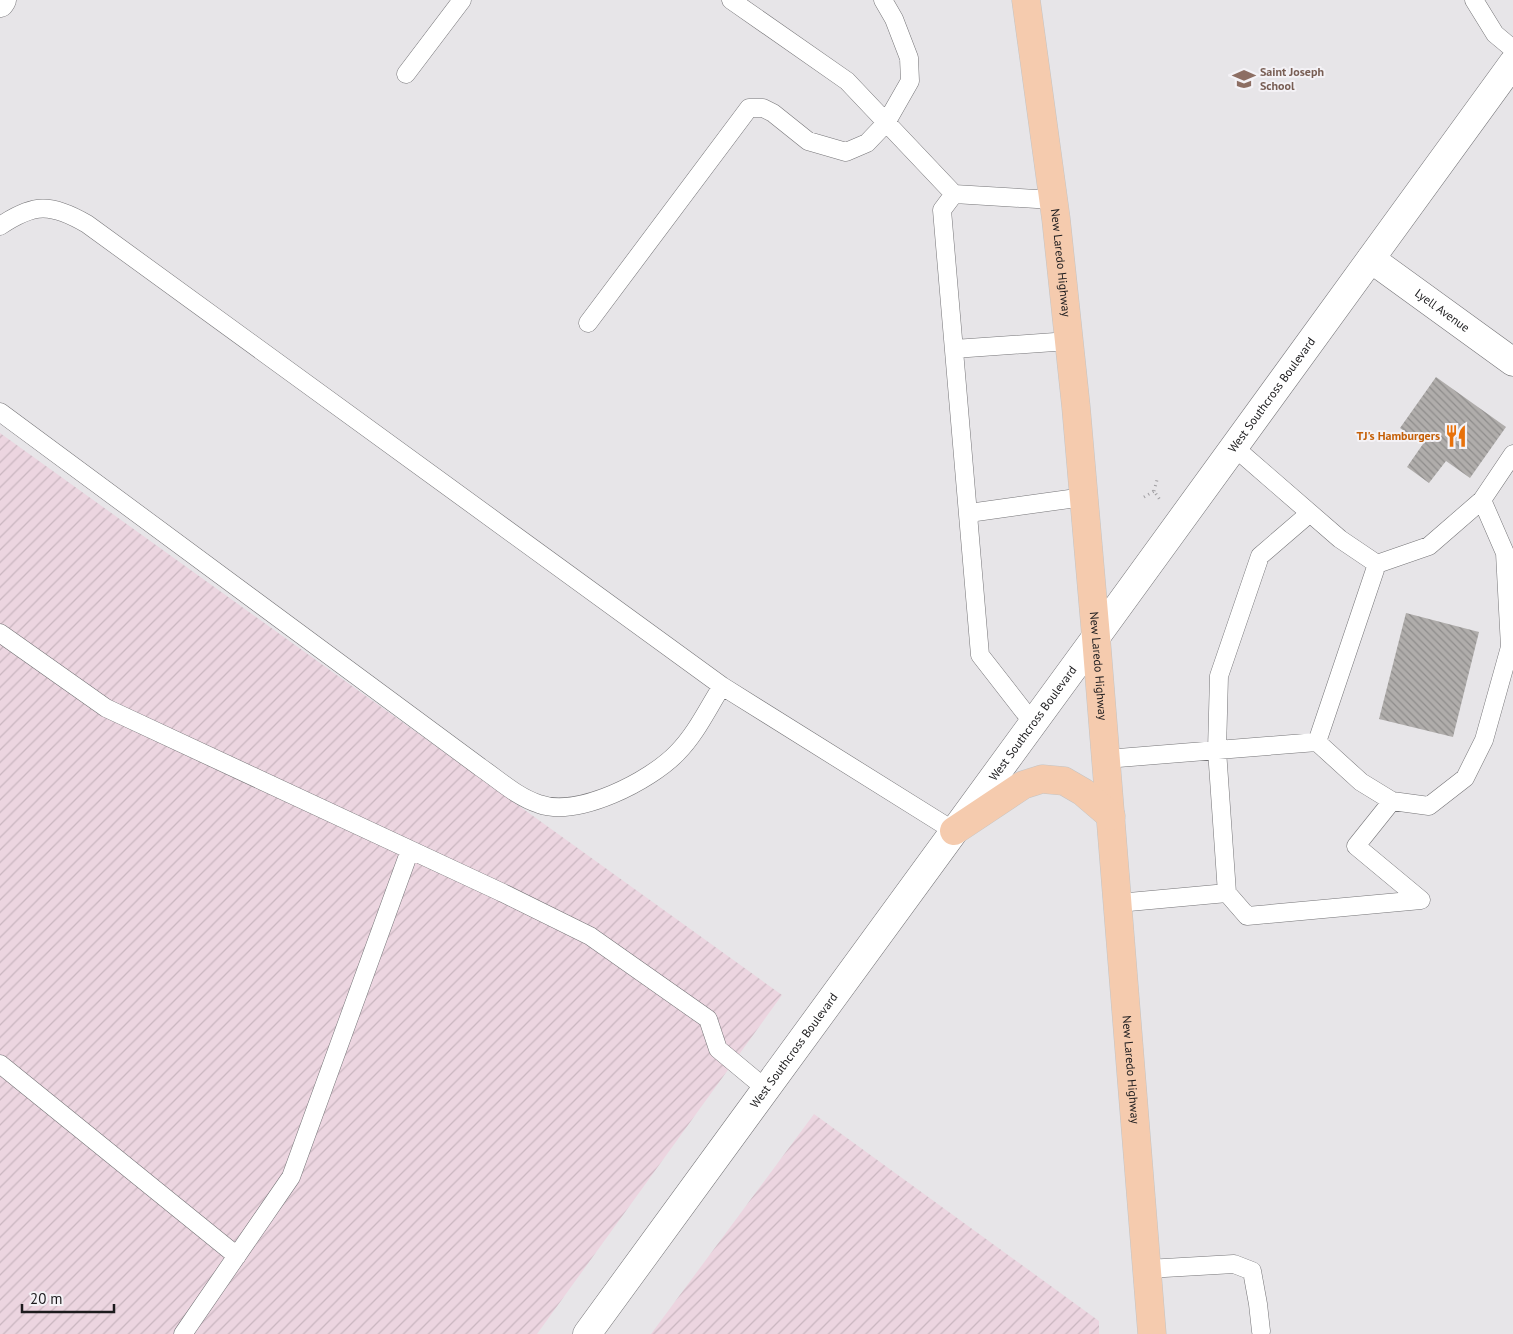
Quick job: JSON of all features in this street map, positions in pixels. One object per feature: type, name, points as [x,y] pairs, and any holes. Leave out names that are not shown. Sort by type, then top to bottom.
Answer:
[{"type":"main road","name":"New Laredo Highway","points":[[1026,0],[1053,200],[1084,497],[1152,1334]]},
{"type":"main road","points":[[954,831],[1023,785],[1042,779],[1064,782],[1071,785],[1083,792],[1111,816]]},
{"type":"street","name":"West Southcross Boulevard","points":[[587,1334],[1513,63]]},
{"type":"street","name":"Lyell Avenue","points":[[1371,258],[1513,362]]},
{"type":"lane","points":[[406,74],[462,0]]},
{"type":"lane","points":[[731,0],[846,81],[954,194],[1053,200]]},
{"type":"lane","points":[[588,323],[749,108],[764,108],[808,141],[846,152],[867,143],[886,123],[910,81],[909,58],[894,19],[883,0]]},
{"type":"lane","points":[[1474,0],[1496,34],[1513,49]]},
{"type":"lane","points":[[954,194],[942,210],[980,655],[1033,723]]},
{"type":"lane","points":[[0,226],[25,211],[40,208],[68,213],[86,224],[722,686],[954,831]]},
{"type":"lane","points":[[954,349],[1069,341]]},
{"type":"lane","points":[[0,412],[480,767],[520,795],[540,805],[563,806],[594,801],[634,786],[664,765],[678,752],[722,686]]},
{"type":"lane","points":[[1234,447],[1340,540],[1377,564]]},
{"type":"lane","points":[[1377,564],[1429,546],[1482,500],[1513,454]]},
{"type":"lane","points":[[968,513],[1084,497]]},
{"type":"lane","points":[[1106,759],[1317,742],[1361,782],[1392,801],[1429,806],[1465,778],[1484,740],[1510,647],[1505,553],[1482,500]]},
{"type":"lane","points":[[1310,513],[1260,556],[1219,676],[1217,750],[1227,893],[1247,916],[1421,900],[1356,846],[1392,801]]},
{"type":"lane","points":[[1317,742],[1377,564]]},
{"type":"lane","points":[[0,633],[106,708],[590,936],[708,1020],[718,1049],[766,1088]]},
{"type":"lane","points":[[183,1334],[291,1177],[410,850]]},
{"type":"lane","points":[[1118,903],[1227,893]]},
{"type":"lane","points":[[0,1064],[237,1256]]},
{"type":"lane","points":[[1147,1269],[1234,1264],[1252,1271],[1261,1331]]},
{"type":"path","points":[[1144,497],[1154,491],[1157,480]]},
{"type":"path","points":[[1154,491],[1160,501]]},
{"type":"shaded area","points":[[0,433],[782,995],[537,1334],[0,1334]]},
{"type":"shaded area","points":[[814,1114],[1099,1321],[1099,1334],[651,1334]]},
{"type":"building","name":"TJ's Hamburgers","points":[[1436,377],[1506,427],[1470,478],[1446,461],[1429,483],[1407,467],[1423,444],[1400,428]]},
{"type":"building","points":[[1406,613],[1479,632],[1453,737],[1379,719]]},
{"type":"place","name":"Saint Joseph School","points":[[1244,79]]},
{"type":"place","name":"TJ's Hamburgers","points":[[1456,436]]}]
